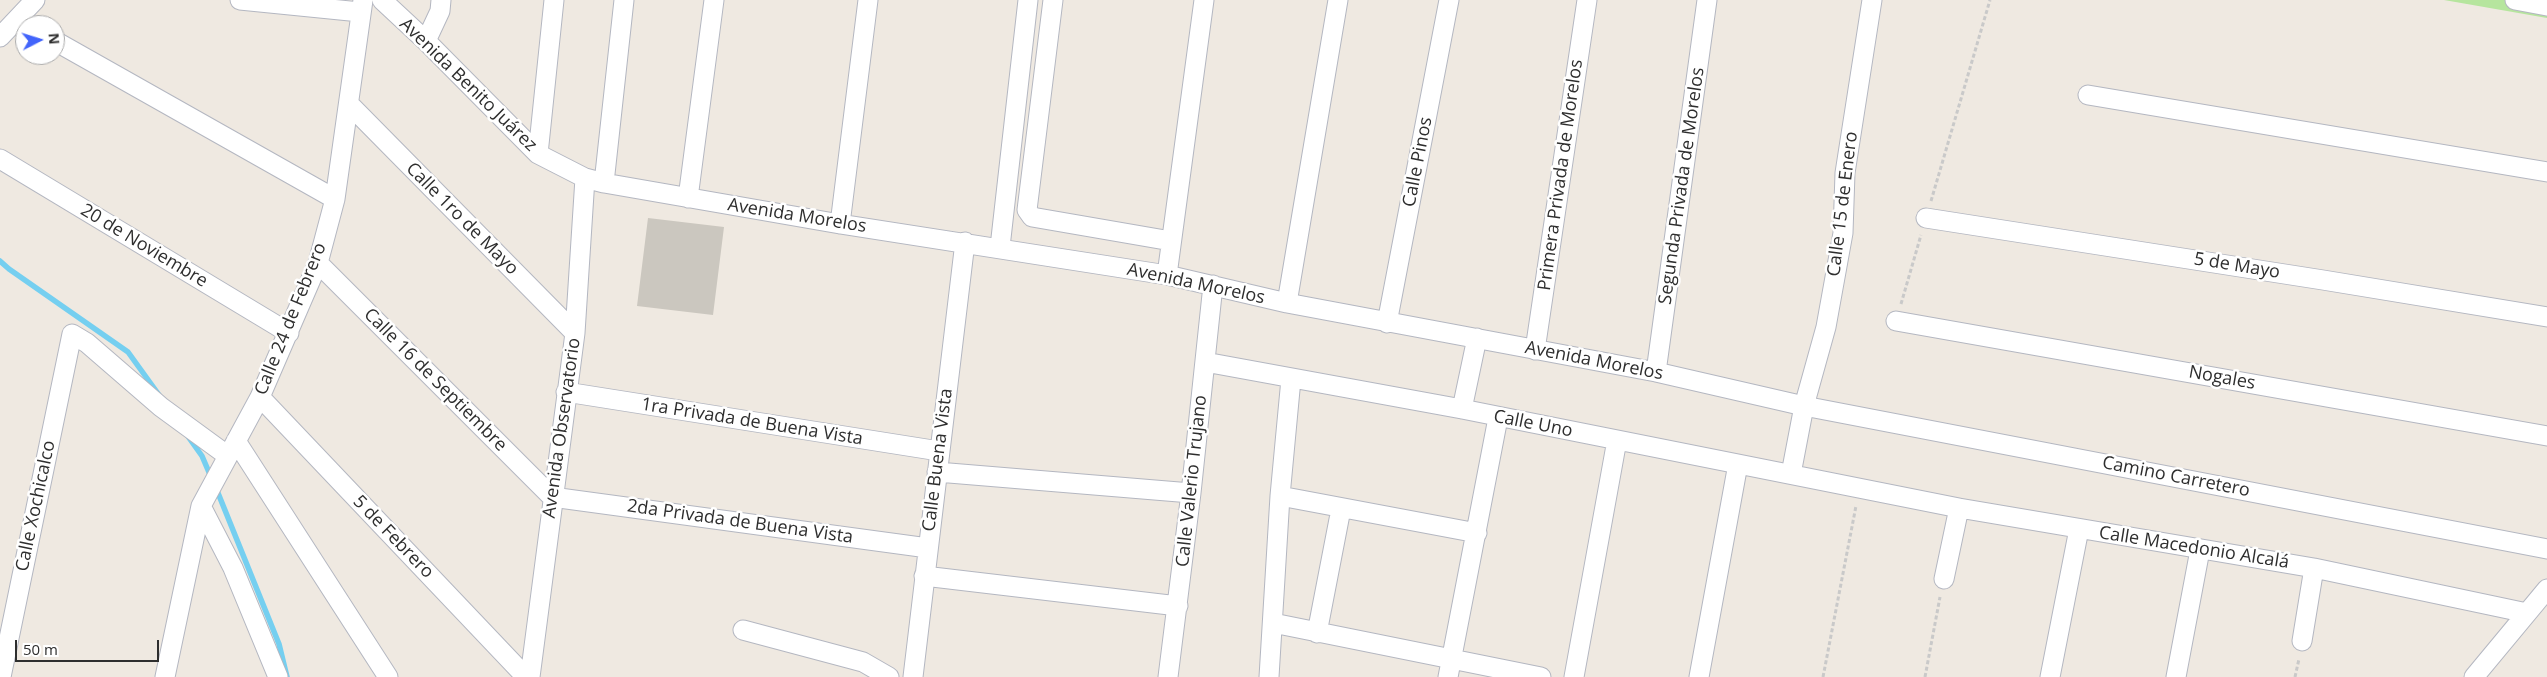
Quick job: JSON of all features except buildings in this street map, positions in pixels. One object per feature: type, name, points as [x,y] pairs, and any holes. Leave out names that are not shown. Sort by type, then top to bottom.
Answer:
[{"type":"street","points":[[25,15],[35,0]]},
{"type":"street","points":[[240,0],[362,6]]},
{"type":"street","name":"Avenida Benito Juárez","points":[[382,0],[426,41],[538,154],[586,178]]},
{"type":"street","points":[[426,41],[440,11],[441,0]]},
{"type":"street","points":[[538,154],[554,0]]},
{"type":"street","points":[[604,184],[624,0]]},
{"type":"street","points":[[688,198],[714,0]]},
{"type":"street","points":[[840,224],[868,0]]},
{"type":"street","points":[[1000,248],[1028,0]]},
{"type":"street","points":[[1054,0],[1026,210],[1032,217],[1171,241]]},
{"type":"street","points":[[1167,275],[1204,0]]},
{"type":"street","points":[[1287,303],[1338,0]]},
{"type":"street","name":"Calle Pinos","points":[[1387,323],[1449,0]]},
{"type":"street","name":"Primera Privada de Morelos","points":[[1535,350],[1587,0]]},
{"type":"street","name":"Segunda Privada de Morelos","points":[[1656,372],[1707,0]]},
{"type":"street","name":"Calle 15 de Enero","points":[[1791,474],[1804,406],[1826,327],[1843,233],[1846,174],[1872,0]]},
{"type":"street","points":[[2515,0],[2547,6]]},
{"type":"street","name":"Calle 24 de Febrero","points":[[165,677],[201,506],[260,397],[318,263],[335,199],[362,6]]},
{"type":"street","points":[[0,37],[15,26]]},
{"type":"street","points":[[65,48],[335,199]]},
{"type":"street","points":[[2088,95],[2547,172]]},
{"type":"street","name":"Calle 1ro de Mayo","points":[[349,104],[575,333]]},
{"type":"street","name":"20 de Noviembre","points":[[0,160],[289,333]]},
{"type":"street","name":"Avenida Morelos","points":[[586,178],[604,184],[840,224],[1167,275],[1287,303],[1387,323],[1656,372],[1804,406]]},
{"type":"street","name":"Avenida Observatorio","points":[[530,677],[552,497],[575,333],[586,178]]},
{"type":"street","name":"5 de Mayo","points":[[1926,218],[2547,317]]},
{"type":"street","name":"Calle Buena Vista","points":[[914,677],[924,576],[965,242]]},
{"type":"street","name":"Calle 16 de Septiembre","points":[[318,263],[552,497]]},
{"type":"street","name":"Calle Valerio Trujano","points":[[1168,677],[1191,494],[1213,286]]},
{"type":"street","name":"Nogales","points":[[1896,321],[2547,436]]},
{"type":"street","name":"Calle Xochicalco","points":[[1,677],[72,334],[87,343],[161,407],[232,449]]},
{"type":"street","points":[[1462,409],[1477,338]]},
{"type":"street","name":"Calle Uno","points":[[1205,362],[1462,409],[1498,418],[1860,489]]},
{"type":"street","points":[[1270,677],[1280,496],[1291,379]]},
{"type":"street","name":"1ra Privada de Buena Vista","points":[[566,392],[939,451]]},
{"type":"street","name":"5 de Febrero","points":[[260,397],[526,677]]},
{"type":"street","name":"Camino Carretero","points":[[1804,406],[2547,549]]},
{"type":"street","points":[[1450,668],[1498,418]]},
{"type":"street","points":[[1574,677],[1617,440]]},
{"type":"street","points":[[232,449],[388,677]]},
{"type":"street","points":[[1699,677],[1738,464]]},
{"type":"street","points":[[937,472],[1191,494]]},
{"type":"street","name":"Calle Macedonio Alcalá","points":[[1860,489],[2079,529],[2314,568],[2527,614]]},
{"type":"street","points":[[1280,496],[1341,509],[1477,533]]},
{"type":"street","name":"2da Privada de Buena Vista","points":[[552,497],[928,548]]},
{"type":"street","points":[[201,506],[233,568],[278,677]]},
{"type":"street","points":[[1944,580],[1959,508]]},
{"type":"street","points":[[1317,633],[1341,509]]},
{"type":"street","points":[[2050,677],[2079,529]]},
{"type":"street","points":[[2176,677],[2200,550]]},
{"type":"street","points":[[2302,641],[2314,568]]},
{"type":"street","points":[[924,576],[1178,606]]},
{"type":"street","points":[[2474,677],[2547,589]]},
{"type":"street","points":[[1273,623],[1450,668],[1541,677]]},
{"type":"street","points":[[742,630],[863,662],[889,677]]},
{"type":"path","points":[[1896,321],[1990,0]]},
{"type":"path","points":[[1823,677],[1860,489]]},
{"type":"path","points":[[1925,677],[1944,580]]},
{"type":"green space","points":[[2444,0],[2547,0],[2547,18]]},
{"type":"waterway","points":[[0,261],[128,352],[159,395]]},
{"type":"waterway","points":[[187,435],[202,456],[211,477]]},
{"type":"waterway","points":[[216,488],[279,644],[287,677]]}]
